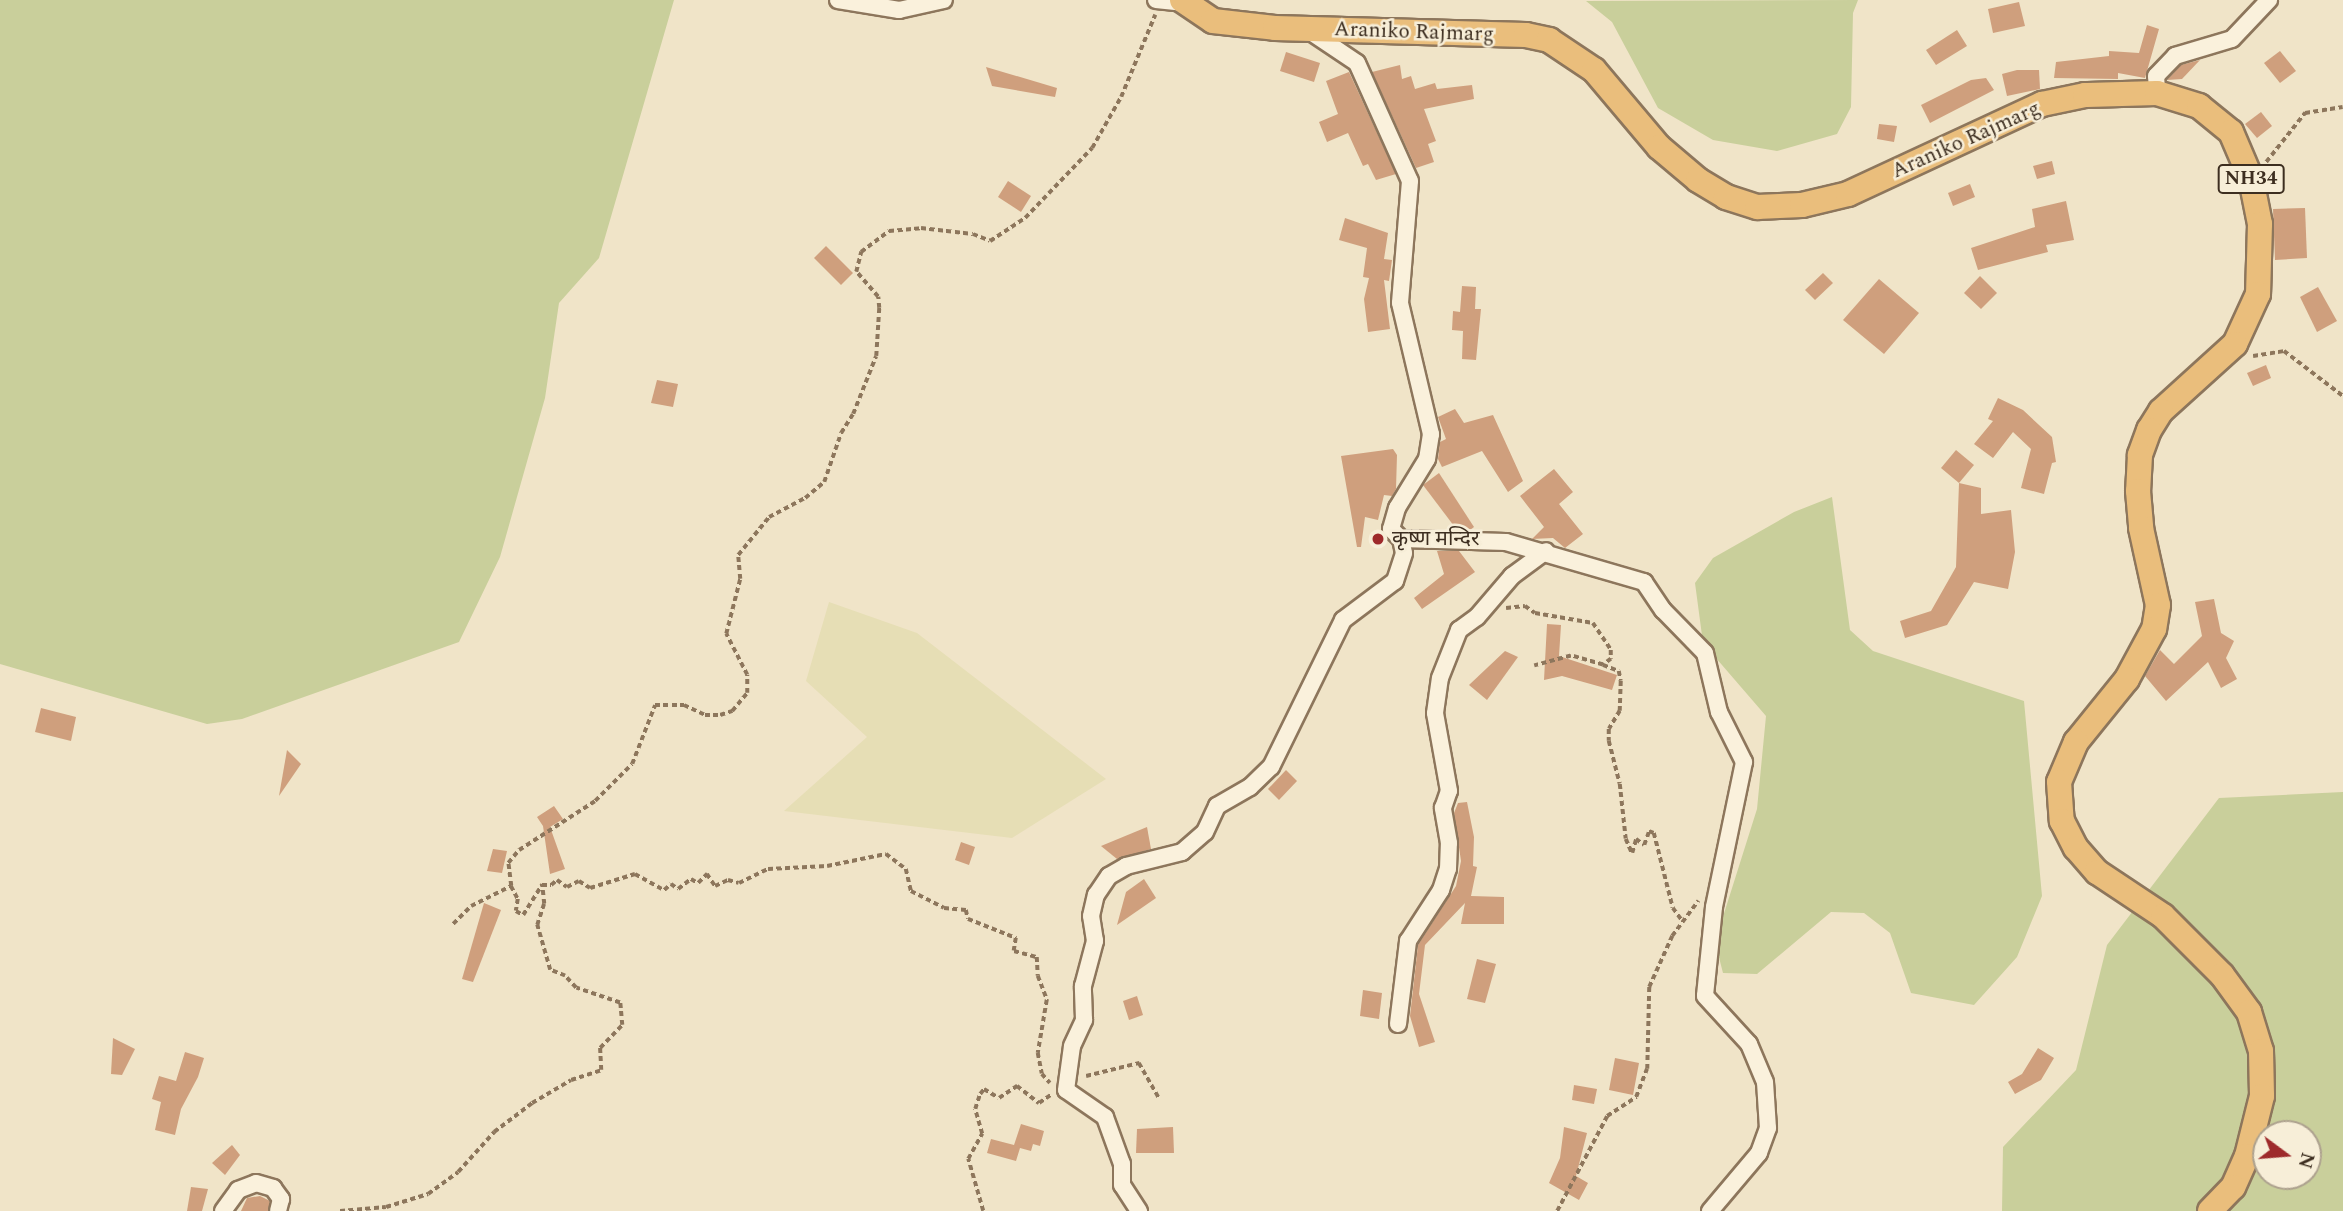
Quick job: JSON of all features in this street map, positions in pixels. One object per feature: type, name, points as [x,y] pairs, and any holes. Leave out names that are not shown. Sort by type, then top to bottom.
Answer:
[{"type":"highway","name":"Araniko Rajmarg","points":[[1176,1],[1213,21],[1306,29],[1526,35],[1549,40],[1594,70],[1659,147],[1698,180],[1726,197],[1757,206],[1802,205],[1848,194],[2042,104],[2085,95],[2157,93],[2213,114],[2231,132],[2251,179],[2260,224],[2258,293],[2246,326],[2219,361],[2161,411],[2149,430],[2140,455],[2138,491],[2141,528],[2158,605],[2154,629],[2127,679],[2076,742],[2059,782],[2062,821],[2076,848],[2097,872],[2163,916],[2222,975],[2249,1012],[2261,1051],[2262,1096],[2247,1156],[2233,1187],[2210,1211]]},
{"type":"street","points":[[838,0],[899,10],[944,0]]},
{"type":"street","points":[[1156,0],[1176,1]]},
{"type":"street","points":[[2157,93],[2156,76],[2175,56],[2232,39],[2269,0]]},
{"type":"street","points":[[1141,1209],[1122,1185],[1122,1164],[1105,1117],[1066,1090],[1072,1046],[1084,1020],[1083,986],[1095,941],[1091,916],[1096,895],[1109,876],[1126,866],[1182,852],[1205,832],[1217,806],[1250,787],[1271,767],[1343,620],[1395,581],[1404,552],[1401,540],[1391,529],[1391,520],[1427,459],[1431,434],[1400,303],[1410,181],[1357,63],[1306,29]]},
{"type":"street","points":[[1401,540],[1506,542],[1546,551],[1644,582],[1663,610],[1706,653],[1719,712],[1744,762],[1714,907],[1705,996],[1749,1044],[1765,1082],[1768,1128],[1759,1153],[1710,1211]]},
{"type":"street","points":[[1398,1024],[1408,941],[1441,890],[1448,869],[1450,844],[1443,808],[1448,792],[1434,713],[1440,678],[1460,630],[1477,617],[1512,576],[1546,551]]},
{"type":"street","points":[[223,1211],[237,1190],[256,1183],[273,1188],[281,1199],[278,1211]]},
{"type":"path","points":[[542,885],[523,915],[516,911],[518,899],[511,886],[508,863],[519,850],[585,808],[632,764],[655,705],[684,705],[705,715],[720,715],[732,711],[747,693],[747,675],[726,634],[740,579],[737,555],[769,517],[805,498],[824,482],[841,433],[853,414],[876,356],[879,308],[878,297],[856,272],[861,252],[888,231],[921,228],[973,234],[989,241],[1025,218],[1092,148],[1176,1]]},
{"type":"path","points":[[2251,179],[2305,113],[2343,107]]},
{"type":"path","points":[[2219,361],[2284,351],[2343,396]]},
{"type":"path","points":[[1477,617],[1525,606],[1535,613],[1593,623],[1611,650],[1611,659],[1603,665]]},
{"type":"path","points":[[1534,666],[1570,656],[1619,671],[1620,711],[1609,729],[1609,741],[1620,784],[1626,839],[1632,852],[1636,839],[1644,845],[1649,831],[1654,833],[1673,908],[1683,922]]},
{"type":"path","points":[[542,885],[551,886],[557,880],[567,887],[579,881],[590,888],[635,874],[663,890],[670,884],[677,889],[691,879],[698,883],[707,874],[715,886],[728,880],[738,883],[768,869],[827,866],[886,854],[897,858],[906,869],[911,891],[944,908],[966,910],[968,919],[1016,938],[1014,951],[1037,957],[1038,976],[1047,1000],[1040,1064],[1045,1082],[1066,1090]]},
{"type":"path","points":[[340,1211],[386,1207],[428,1194],[458,1172],[494,1132],[532,1103],[571,1080],[601,1070],[600,1048],[622,1025],[620,1003],[576,988],[565,976],[550,970],[537,925],[544,904],[542,885]]},
{"type":"path","points":[[453,924],[471,906],[511,886]]},
{"type":"path","points":[[1557,1211],[1607,1116],[1636,1097],[1647,1069],[1649,987],[1672,936],[1703,894]]},
{"type":"path","points":[[983,1211],[968,1159],[982,1134],[975,1109],[984,1088],[999,1098],[1017,1086],[1039,1103],[1043,1097],[1066,1090],[1087,1074],[1139,1063],[1159,1098]]},
{"type":"shaded area","points":[[829,602],[917,633],[1106,779],[1012,838],[784,811],[867,737],[806,681]]},
{"type":"green space","points":[[0,0],[674,0],[599,258],[559,303],[545,398],[500,557],[459,642],[242,719],[207,724],[0,664]]},
{"type":"green space","points":[[1858,0],[1853,13],[1851,107],[1837,134],[1777,151],[1713,140],[1658,108],[1612,22],[1586,1]]},
{"type":"green space","points":[[1832,497],[1850,630],[1873,651],[2024,701],[2042,896],[2017,957],[1974,1005],[1911,993],[1890,933],[1864,913],[1831,912],[1757,974],[1723,973],[1715,942],[1757,809],[1766,716],[1703,643],[1695,583],[1713,558],[1794,512]]},
{"type":"green space","points":[[2343,792],[2343,1211],[2002,1211],[2003,1147],[2076,1070],[2107,945],[2219,798]]},
{"type":"building","points":[[2019,2],[2025,26],[1993,33],[1988,9]]},
{"type":"building","points":[[2147,25],[2159,29],[2145,78],[2118,73],[2118,79],[2054,78],[2056,62],[2109,56],[2109,51],[2139,53]]},
{"type":"building","points":[[1957,30],[1967,46],[1936,65],[1926,50]]},
{"type":"building","points":[[2280,51],[2296,71],[2280,83],[2264,63]]},
{"type":"building","points":[[1286,52],[1320,63],[1314,82],[1280,71]]},
{"type":"building","points":[[2200,60],[2182,79],[2167,80],[2181,65]]},
{"type":"building","points":[[1400,65],[1402,79],[1411,76],[1415,89],[1435,83],[1437,89],[1472,85],[1474,99],[1424,109],[1436,141],[1428,144],[1434,162],[1416,168],[1372,72]]},
{"type":"building","points":[[986,67],[1057,88],[1055,97],[992,86]]},
{"type":"building","points":[[2017,70],[2039,70],[2040,89],[2007,96],[2002,74]]},
{"type":"building","points":[[1349,72],[1396,174],[1376,180],[1368,164],[1363,166],[1348,133],[1327,142],[1319,122],[1338,114],[1326,81]]},
{"type":"building","points":[[1986,78],[1994,90],[1930,123],[1921,105],[1971,80]]},
{"type":"building","points":[[2261,112],[2272,126],[2257,138],[2245,124]]},
{"type":"building","points":[[1879,124],[1897,126],[1894,142],[1877,139]]},
{"type":"building","points":[[2052,161],[2055,174],[2037,179],[2033,166]]},
{"type":"building","points":[[1008,181],[1031,196],[1021,212],[998,197]]},
{"type":"building","points":[[1970,184],[1975,197],[1953,206],[1948,193]]},
{"type":"building","points":[[2066,201],[2074,240],[2046,245],[2048,252],[1978,270],[1971,248],[2035,227],[2032,209]]},
{"type":"building","points":[[2305,208],[2307,258],[2275,260],[2273,209]]},
{"type":"building","points":[[1345,218],[1388,233],[1384,259],[1392,260],[1389,281],[1384,280],[1390,329],[1368,332],[1364,299],[1369,278],[1363,277],[1367,248],[1339,240]]},
{"type":"building","points":[[826,246],[853,273],[841,285],[814,258]]},
{"type":"building","points":[[1823,273],[1833,283],[1815,300],[1805,290]]},
{"type":"building","points":[[1980,276],[1997,293],[1981,309],[1964,293]]},
{"type":"building","points":[[1879,279],[1919,313],[1884,354],[1843,320]]},
{"type":"building","points":[[1462,286],[1476,287],[1475,309],[1481,309],[1476,360],[1462,359],[1463,331],[1452,330],[1453,311],[1460,312]]},
{"type":"building","points":[[2318,287],[2337,321],[2317,332],[2300,297]]},
{"type":"building","points":[[2266,365],[2271,378],[2253,386],[2247,373]]},
{"type":"building","points":[[657,380],[678,384],[673,407],[651,403]]},
{"type":"building","points":[[1998,398],[2023,410],[2052,437],[2056,462],[2052,463],[2044,494],[2021,488],[2031,449],[2013,432],[1993,458],[1974,444],[1993,421],[1988,419]]},
{"type":"building","points":[[1455,409],[1464,423],[1493,415],[1523,481],[1508,492],[1482,451],[1442,467],[1438,459],[1440,442],[1446,439],[1438,417]]},
{"type":"building","points":[[1393,449],[1397,455],[1396,489],[1392,496],[1384,495],[1378,520],[1365,517],[1361,547],[1357,547],[1341,456]]},
{"type":"building","points":[[1956,450],[1974,465],[1959,483],[1941,468]]},
{"type":"building","points":[[1554,469],[1573,492],[1559,504],[1583,534],[1565,548],[1553,538],[1532,539],[1544,527],[1520,496]]},
{"type":"building","points":[[1439,473],[1474,527],[1470,530],[1457,530],[1423,485]]},
{"type":"building","points":[[1959,483],[1981,488],[1981,514],[2011,510],[2015,552],[2008,589],[1974,582],[1947,625],[1905,638],[1900,621],[1931,611],[1956,567]]},
{"type":"building","points":[[1437,551],[1459,551],[1475,572],[1422,609],[1414,598],[1444,574]]},
{"type":"building","points":[[2214,599],[2221,633],[2234,641],[2226,658],[2237,679],[2221,688],[2208,662],[2166,701],[2145,676],[2160,650],[2174,664],[2202,636],[2195,602]]},
{"type":"building","points":[[1547,624],[1561,625],[1559,656],[1617,675],[1612,690],[1562,676],[1544,680]]},
{"type":"building","points":[[1505,651],[1518,657],[1487,700],[1469,685]]},
{"type":"building","points":[[41,708],[76,717],[71,741],[35,732]]},
{"type":"building","points":[[287,750],[301,764],[279,796]]},
{"type":"building","points":[[1286,770],[1297,781],[1279,800],[1268,789]]},
{"type":"building","points":[[1467,802],[1474,837],[1473,866],[1477,867],[1471,896],[1504,897],[1504,924],[1461,924],[1465,903],[1425,945],[1419,994],[1435,1042],[1419,1047],[1410,1016],[1418,945],[1456,886],[1461,861],[1454,813],[1458,803]]},
{"type":"building","points":[[554,806],[563,819],[550,827],[565,869],[550,874],[543,826],[537,817]]},
{"type":"building","points":[[1147,827],[1151,849],[1117,859],[1101,846]]},
{"type":"building","points":[[961,842],[975,847],[969,865],[955,860]]},
{"type":"building","points":[[493,849],[507,851],[502,873],[487,871]]},
{"type":"building","points":[[1144,879],[1156,898],[1117,925],[1126,892]]},
{"type":"building","points":[[484,903],[501,910],[473,982],[462,979]]},
{"type":"building","points":[[1477,959],[1496,964],[1485,1003],[1467,999]]},
{"type":"building","points":[[1363,990],[1382,993],[1379,1019],[1360,1016]]},
{"type":"building","points":[[1137,996],[1143,1015],[1129,1020],[1123,1001]]},
{"type":"building","points":[[113,1038],[135,1049],[122,1075],[111,1074]]},
{"type":"building","points":[[2038,1048],[2054,1058],[2041,1080],[2015,1094],[2008,1082],[2022,1074]]},
{"type":"building","points":[[185,1052],[204,1058],[198,1077],[181,1109],[175,1135],[155,1130],[161,1102],[152,1099],[159,1076],[176,1081]]},
{"type":"building","points":[[1615,1058],[1639,1063],[1633,1095],[1609,1090]]},
{"type":"building","points":[[1574,1085],[1597,1089],[1594,1104],[1572,1100]]},
{"type":"building","points":[[1021,1124],[1044,1131],[1040,1146],[1033,1144],[1031,1151],[1020,1148],[1016,1161],[987,1153],[991,1139],[1014,1145]]},
{"type":"building","points":[[1173,1127],[1174,1153],[1136,1153],[1137,1129]]},
{"type":"building","points":[[1564,1127],[1587,1133],[1576,1176],[1588,1183],[1579,1200],[1549,1183],[1560,1158]]},
{"type":"building","points":[[232,1145],[240,1155],[225,1175],[212,1163]]},
{"type":"building","points":[[191,1187],[208,1189],[202,1211],[187,1211]]},
{"type":"building","points":[[260,1196],[270,1201],[268,1211],[241,1211],[247,1198]]},
{"type":"place","name":"कृष्ण मन्दिर","points":[[1378,539]]}]
